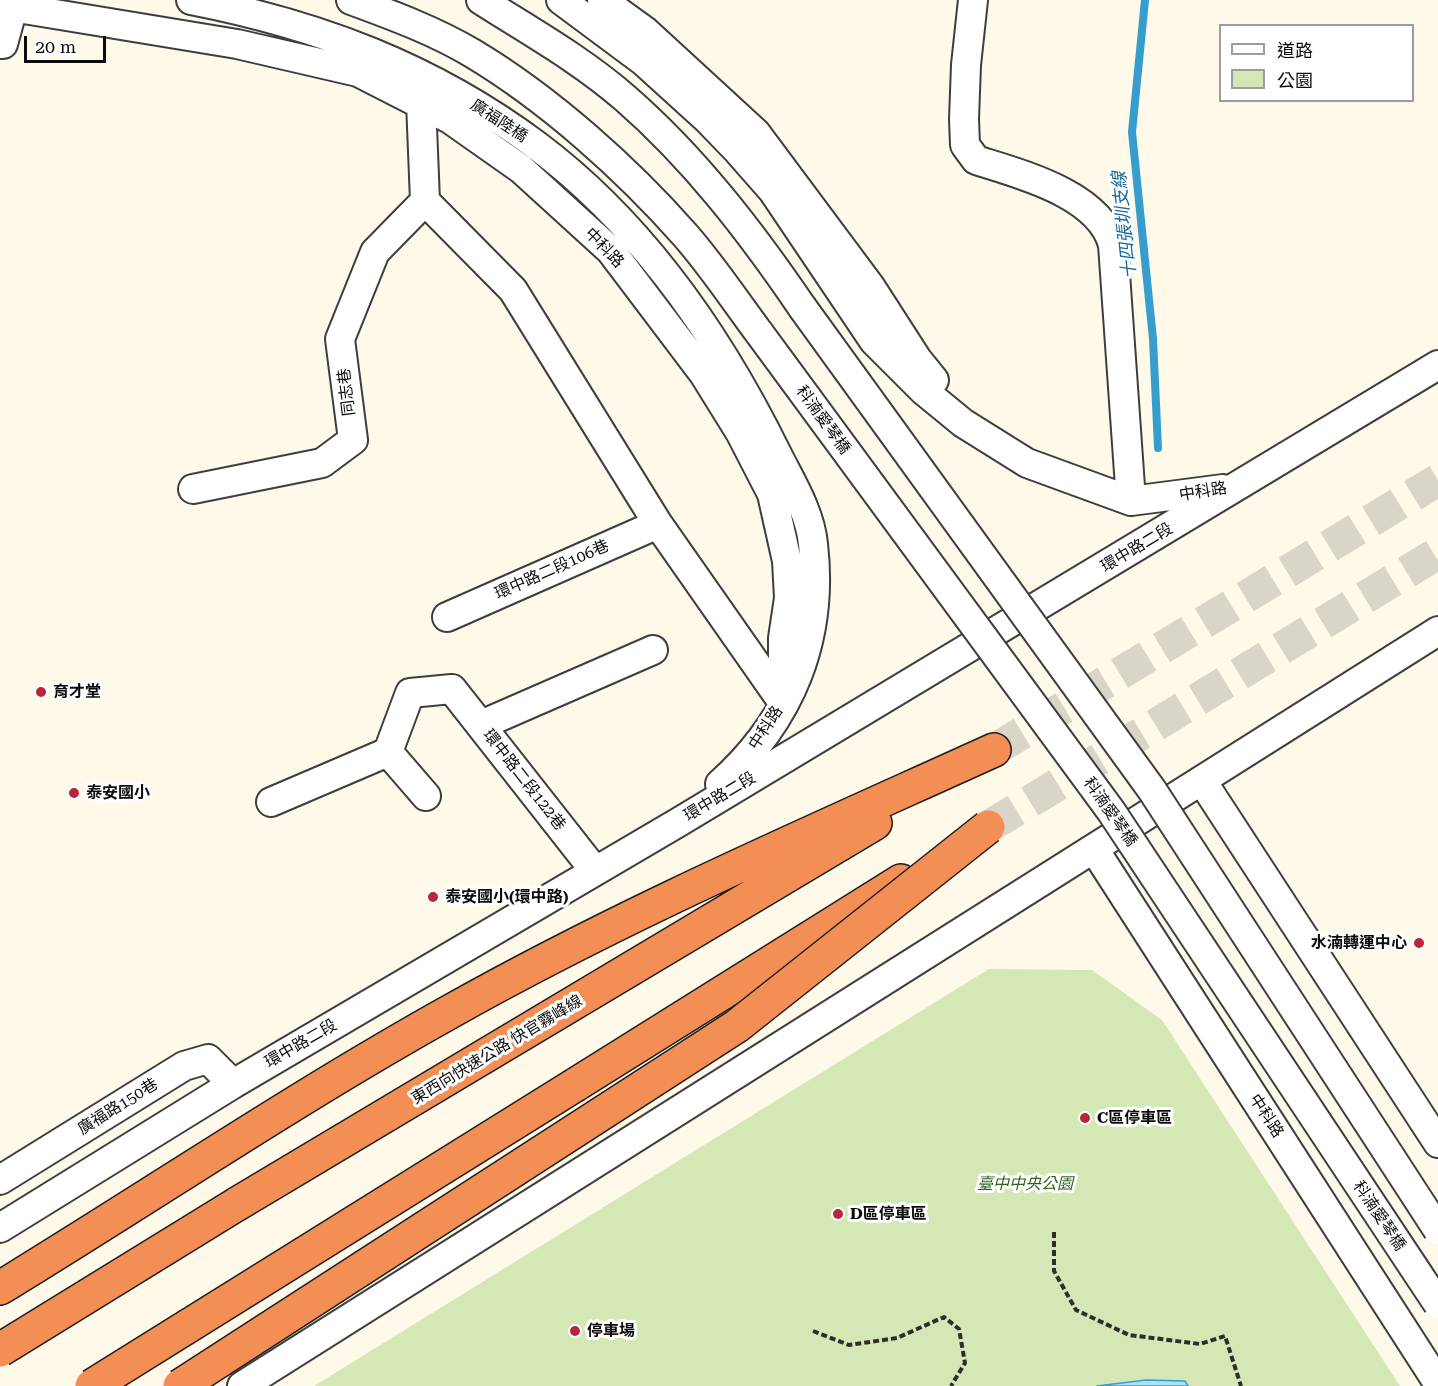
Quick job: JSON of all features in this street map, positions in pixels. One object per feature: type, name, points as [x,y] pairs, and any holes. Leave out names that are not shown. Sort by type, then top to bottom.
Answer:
[{"type":"highway","name":"東西向快速公路 快官霧峰線","points":[[0,1288],[272,1118],[446,1014],[643,909],[994,750],[741,905],[237,1204],[0,1350]]},
{"type":"highway","points":[[92,1386],[988,827],[737,1026],[180,1386]]},
{"type":"street","name":"廣福陸橋","points":[[191,0],[317,30],[367,49],[454,92],[536,145],[637,237],[696,314],[725,361],[760,419],[806,514],[813,540],[815,601],[811,633],[802,669],[783,704]]},
{"type":"street","name":"科湳愛琴橋","points":[[351,0],[426,30],[472,53],[522,87],[582,135],[686,237],[1111,811],[1438,1304]]},
{"type":"street","points":[[481,0],[540,34],[625,98],[727,204],[1152,790],[1438,1230]]},
{"type":"street","name":"中科路","points":[[561,0],[644,61],[708,120],[773,191],[874,341],[924,391],[963,423],[1027,463],[1131,501],[1161,499],[1240,486]]},
{"type":"street","points":[[602,0],[645,31],[756,133],[870,286],[917,359],[944,392],[968,411],[1006,433],[1084,468],[1131,501]]},
{"type":"street","points":[[973,0],[966,65],[964,119],[965,145],[969,153],[976,160],[1044,182],[1079,204],[1110,231],[1113,245],[1131,501]]},
{"type":"street","points":[[0,44],[3,44],[10,4]]},
{"type":"street","name":"中科路","points":[[10,4],[237,44],[358,72],[421,102],[450,119],[520,169],[611,251],[704,374],[740,432],[771,494],[787,561],[789,598],[783,638],[783,704],[743,763],[679,822]]},
{"type":"street","points":[[421,102],[425,201],[513,290],[658,524],[783,704]]},
{"type":"street","name":"同志巷","points":[[193,489],[322,463],[353,440],[340,339],[375,252],[425,201]]},
{"type":"street","name":"環中路二段","points":[[0,1228],[233,1084],[679,822],[1438,365]]},
{"type":"street","name":"環中路二段106巷","points":[[447,617],[658,524]]},
{"type":"street","points":[[242,1386],[1438,631]]},
{"type":"street","points":[[481,725],[653,650]]},
{"type":"street","name":"環中路二段122巷","points":[[388,752],[410,693],[452,688],[596,871]]},
{"type":"street","points":[[271,802],[388,752],[426,796]]},
{"type":"street","points":[[1202,781],[1438,1143]]},
{"type":"street","name":"中科路","points":[[1094,849],[1438,1383]]},
{"type":"street","name":"廣福路150巷","points":[[0,1180],[184,1066],[208,1059],[233,1084]]},
{"type":"path","points":[[1054,1233],[1054,1271],[1076,1310],[1130,1335],[1200,1344],[1225,1336],[1241,1386]]},
{"type":"path","points":[[813,1331],[849,1345],[897,1338],[944,1317],[959,1329],[964,1363],[951,1386]]},
{"type":"green space","name":"臺中中央公園","points":[[989,969],[1092,970],[1162,1020],[1400,1386],[314,1386]]},
{"type":"water","points":[[1146,1380],[1185,1381],[1188,1386],[1097,1386]]},
{"type":"waterway","name":"十四張圳支線","points":[[1145,0],[1132,132],[1153,339],[1158,448]]},
{"type":"tunnel","points":[[994,750],[1438,480]]},
{"type":"tunnel","points":[[988,827],[1438,553]]},
{"type":"place","name":"育才堂","points":[[41,692]]},
{"type":"place","name":"泰安國小","points":[[74,793]]},
{"type":"place","name":"泰安國小(環中路)","points":[[433,897]]},
{"type":"place","name":"水湳轉運中心","points":[[1419,943]]},
{"type":"place","name":"C區停車區","points":[[1085,1118]]},
{"type":"place","name":"D區停車區","points":[[838,1214]]},
{"type":"place","name":"停車場","points":[[575,1331]]}]
